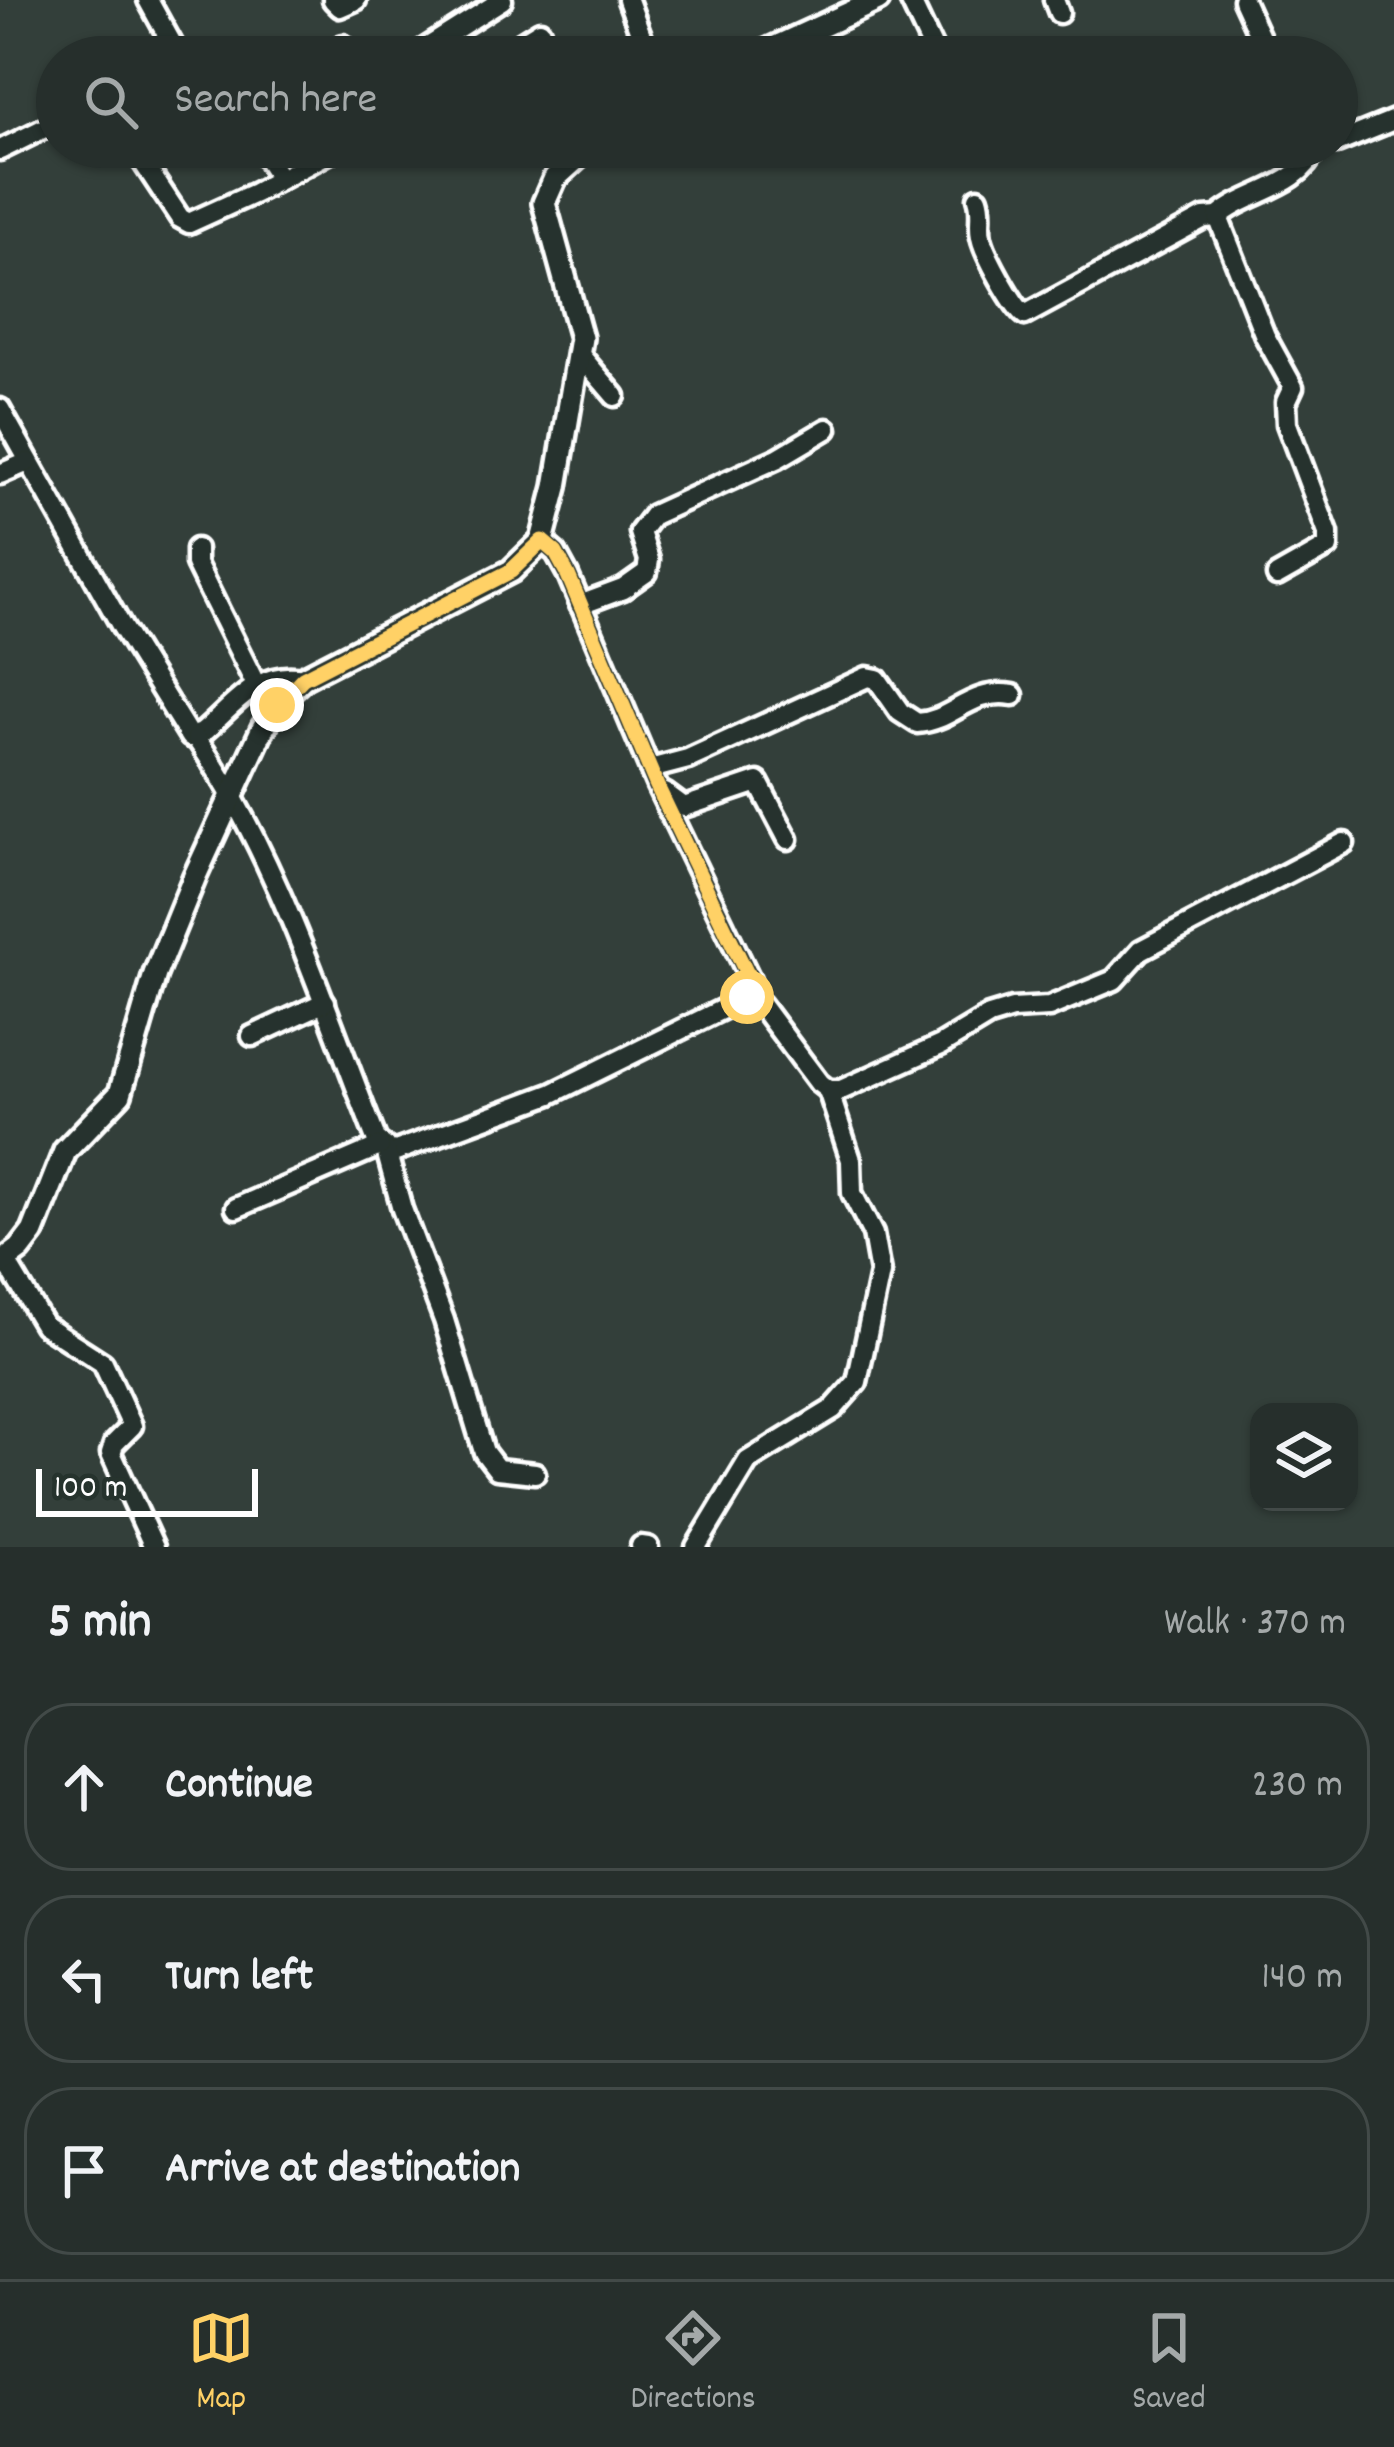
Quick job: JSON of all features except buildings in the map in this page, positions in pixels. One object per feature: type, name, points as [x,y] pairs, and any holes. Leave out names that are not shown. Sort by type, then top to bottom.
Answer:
[{"type":"street","points":[[148,0],[166,36]]},
{"type":"street","points":[[333,0],[340,8],[356,0]]},
{"type":"street","points":[[445,36],[502,0]]},
{"type":"street","points":[[628,0],[642,36]]},
{"type":"street","points":[[800,36],[878,0]]},
{"type":"street","points":[[910,0],[927,36]]},
{"type":"street","points":[[1243,0],[1259,36]]},
{"type":"street","points":[[532,36],[540,31]]},
{"type":"street","points":[[1358,135],[1394,120]]},
{"type":"street","points":[[0,150],[36,132]]},
{"type":"street","points":[[148,168],[185,222],[301,168]]},
{"type":"street","points":[[273,168],[280,179]]},
{"type":"street","points":[[154,1547],[111,1453],[132,1426],[109,1372],[96,1357],[44,1324],[3,1262],[33,1232],[65,1151],[120,1094],[167,944],[270,715],[303,678],[511,571],[542,541],[580,355],[576,309],[554,249],[544,203],[555,178],[566,168]]},
{"type":"street","points":[[978,198],[980,236],[1014,305],[1025,315],[1204,218],[1218,218],[1304,168]]},
{"type":"street","points":[[1218,218],[1265,336],[1293,387],[1286,402],[1287,424],[1328,533],[1328,547],[1321,553],[1276,576]]},
{"type":"street","points":[[580,355],[615,396]]},
{"type":"street","points":[[0,409],[135,649],[187,733],[196,738],[233,793],[383,1148],[444,1320],[484,1452],[497,1469],[535,1473]]},
{"type":"street","points":[[580,605],[623,589],[647,572],[649,560],[640,532],[653,515],[778,458],[826,429]]},
{"type":"street","points":[[0,474],[28,462]]},
{"type":"street","points":[[542,541],[556,553],[750,980],[754,998],[828,1090],[851,1160],[851,1191],[873,1234],[880,1273],[854,1389],[833,1409],[740,1468],[696,1547]]},
{"type":"street","points":[[196,549],[196,564],[256,685]]},
{"type":"street","points":[[196,738],[256,685],[286,675],[303,678]]},
{"type":"street","points":[[654,777],[867,677],[877,679],[900,712],[917,723],[932,721],[987,693],[1013,695]]},
{"type":"street","points":[[654,777],[684,807],[758,782],[788,839]]},
{"type":"street","points":[[828,1090],[853,1085],[941,1046],[1004,1011],[1049,1006],[1114,980],[1142,950],[1344,843]]},
{"type":"street","points":[[236,1208],[383,1148],[393,1152],[551,1094],[740,999],[754,998]]},
{"type":"street","points":[[252,1036],[325,1002]]},
{"type":"route","points":[[277,705],[303,678],[511,571],[542,541],[556,553],[568,575],[657,786],[750,980],[754,998],[747,997]]}]
